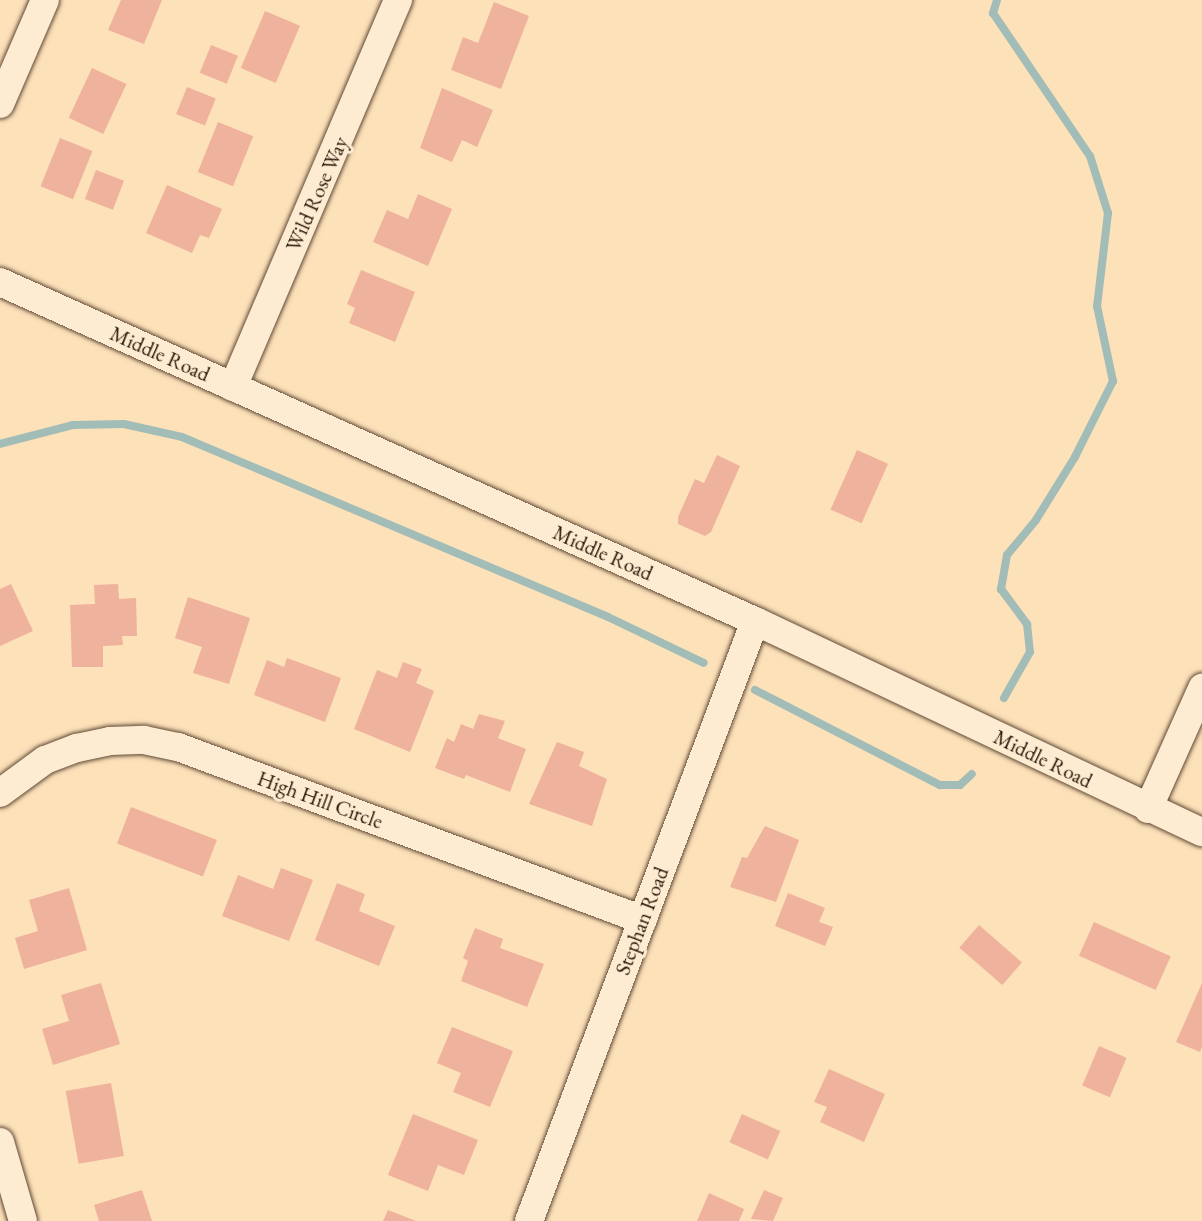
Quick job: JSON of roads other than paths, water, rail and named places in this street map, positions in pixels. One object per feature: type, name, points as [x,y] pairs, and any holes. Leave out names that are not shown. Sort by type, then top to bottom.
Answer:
[{"type":"street","points":[[0,104],[45,0]]},
{"type":"street","name":"Wild Rose Way","points":[[233,387],[398,0]]},
{"type":"street","name":"Middle Road","points":[[0,282],[755,621],[1148,809],[1202,832]]},
{"type":"street","name":"Stephan Road","points":[[530,1221],[755,621]]},
{"type":"street","points":[[1148,809],[1202,688]]},
{"type":"street","name":"High Hill Circle","points":[[0,793],[45,760],[77,748],[110,741],[144,741],[178,747],[643,920]]},
{"type":"street","points":[[0,1142],[23,1221]]},
{"type":"waterway","points":[[997,0],[993,13],[1090,156],[1108,213],[1097,306],[1113,381],[1075,457],[1036,520],[1007,555],[1001,589],[1027,624],[1030,652],[1004,698]]},
{"type":"waterway","points":[[0,444],[73,425],[124,424],[182,437],[608,617],[704,663]]},
{"type":"waterway","points":[[755,690],[940,785],[960,785],[972,774]]}]
